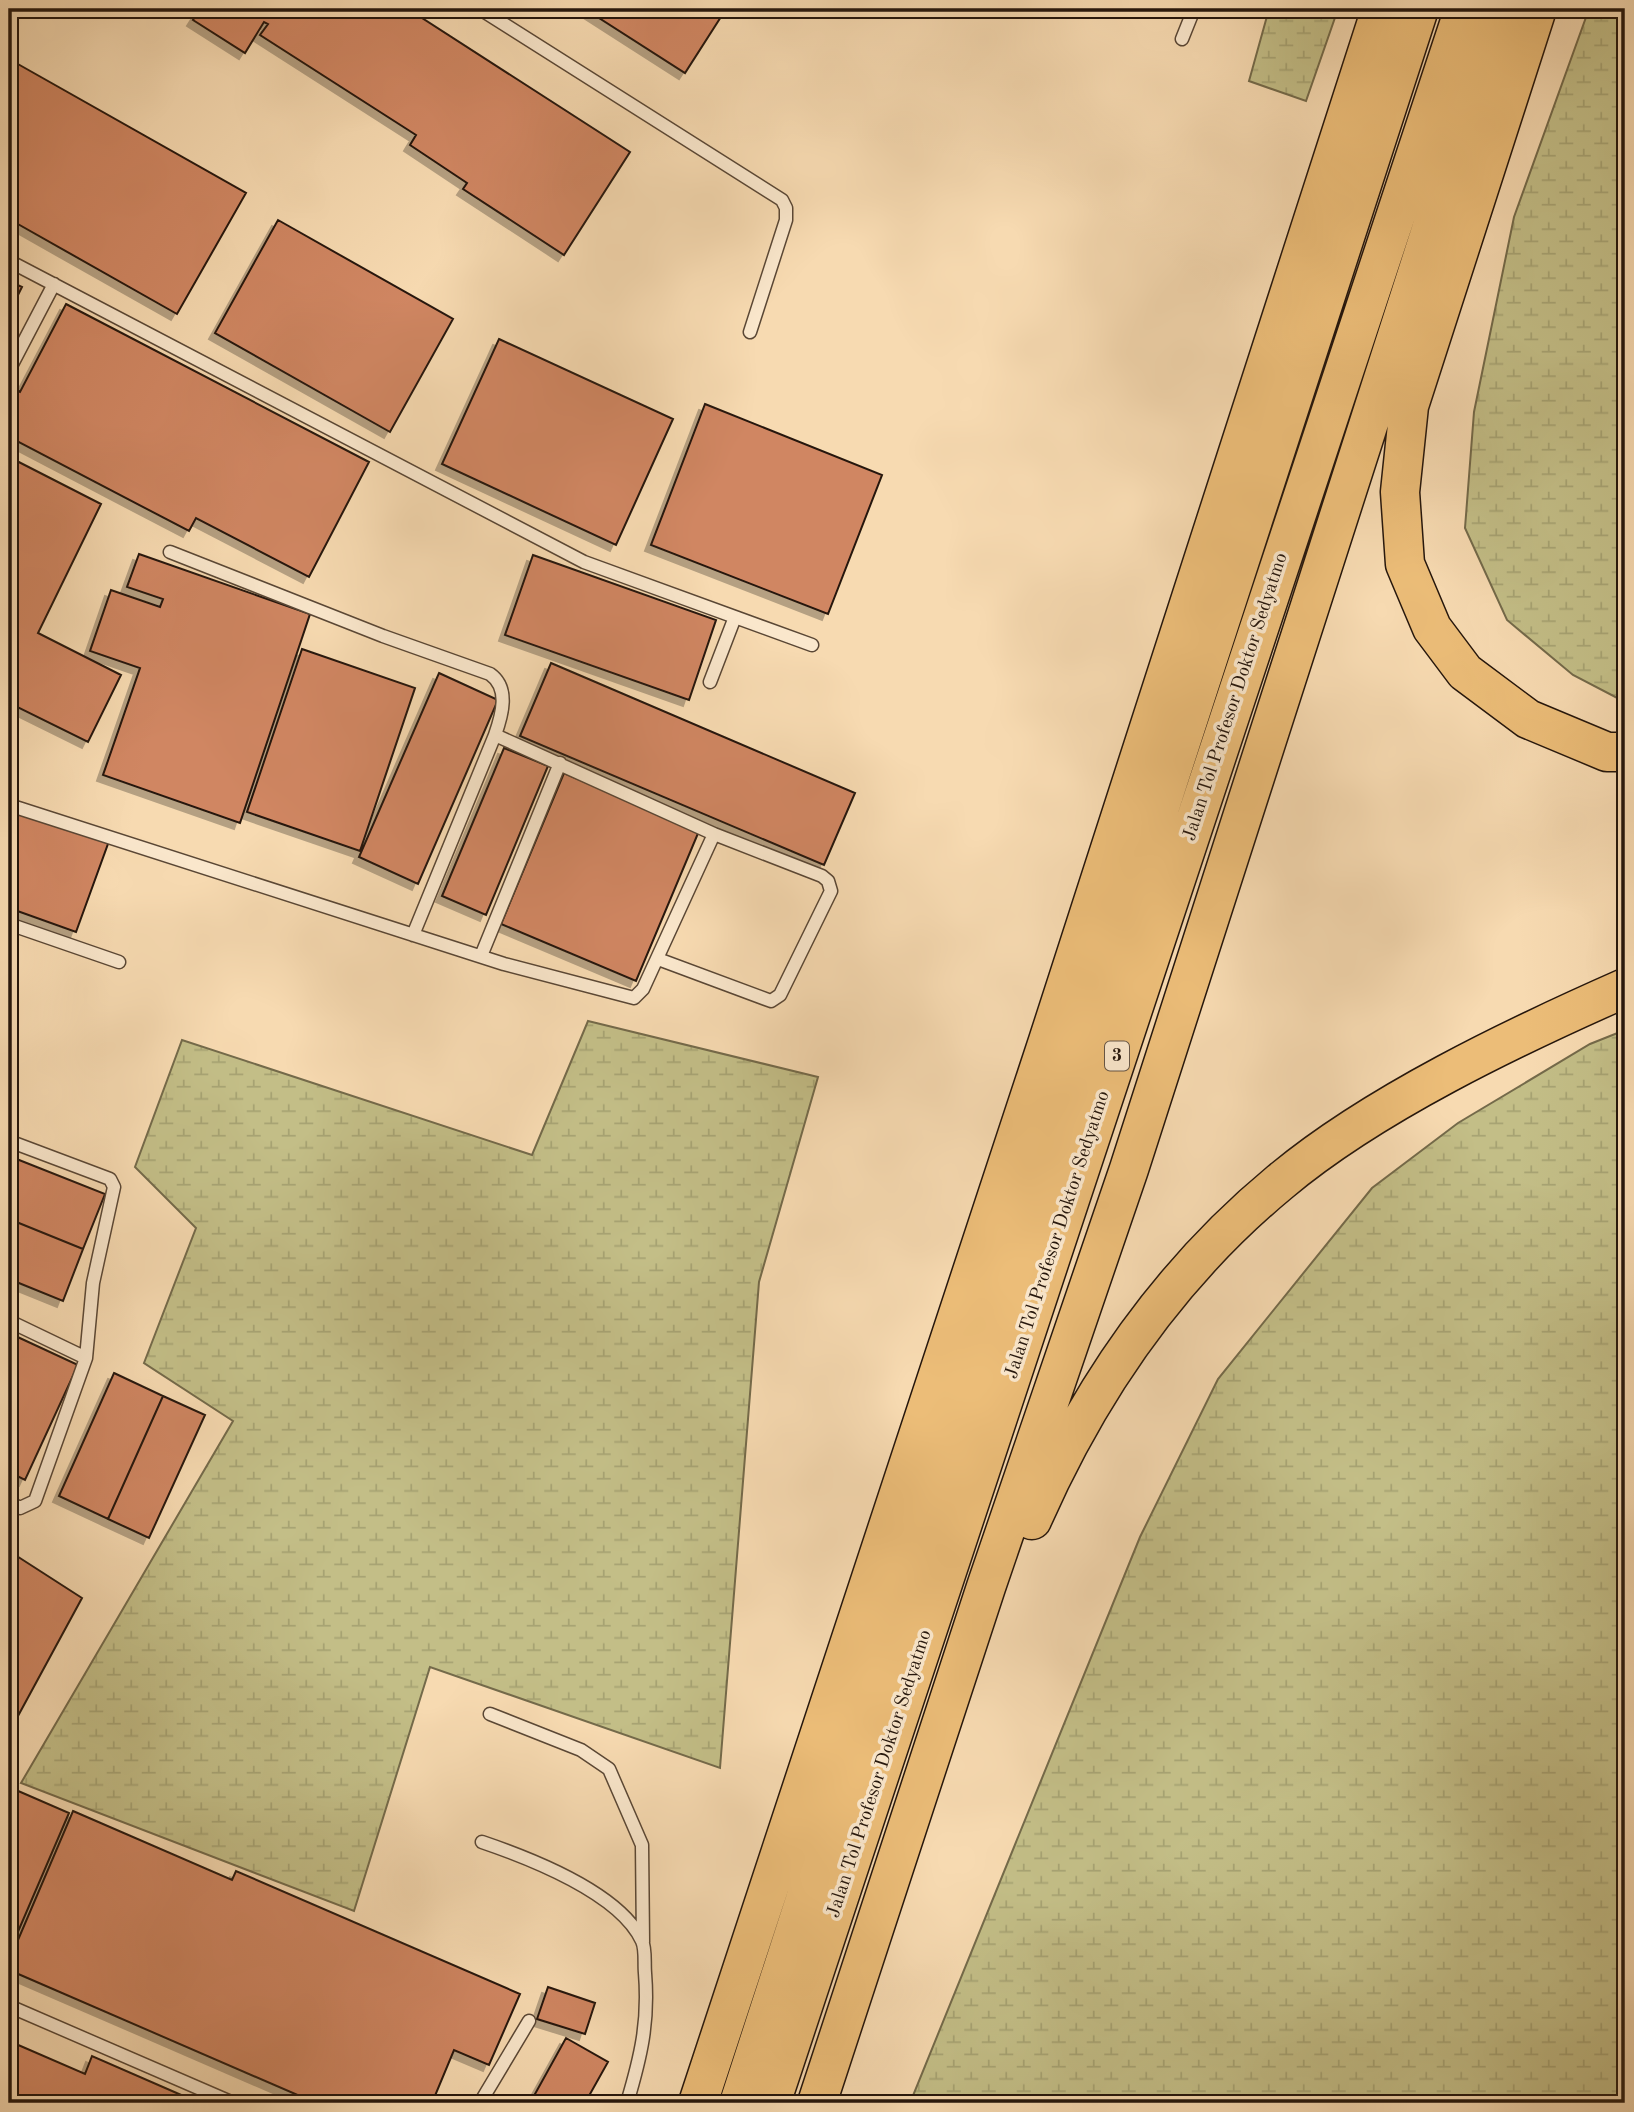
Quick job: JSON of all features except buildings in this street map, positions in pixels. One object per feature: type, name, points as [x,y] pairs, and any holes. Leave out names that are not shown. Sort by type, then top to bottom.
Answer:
[{"type":"highway","points":[[698,2103],[1052,1028],[1381,9]]},
{"type":"highway","name":"Jalan Tol Profesor Doktor Sedyatmo","points":[[739,2103],[1419,9]]},
{"type":"highway","name":"Jalan Tol Profesor Doktor Sedyatmo","points":[[771,2103],[1464,9]]},
{"type":"highway","points":[[817,2103],[995,1561],[1129,1169],[1502,9]]},
{"type":"highway","points":[[1537,9],[1409,406],[1400,492],[1405,564],[1432,628],[1465,672],[1528,719],[1607,752],[1625,752]]},
{"type":"highway","points":[[824,2103],[1019,1550],[1049,1482],[1087,1408],[1126,1349],[1172,1289],[1226,1229],[1310,1160],[1423,1089],[1625,988]]},
{"type":"lane","points":[[480,9],[782,200],[786,220],[750,332]]},
{"type":"lane","points":[[1182,39],[1194,9]]},
{"type":"lane","points":[[9,261],[584,562],[812,645]]},
{"type":"lane","points":[[9,370],[54,285]]},
{"type":"lane","points":[[170,552],[383,636],[490,674],[502,684],[504,692],[495,735],[413,935]]},
{"type":"lane","points":[[710,682],[735,617]]},
{"type":"lane","points":[[495,735],[714,834],[822,876],[828,881],[831,891],[780,995],[771,1001],[658,959]]},
{"type":"lane","points":[[481,957],[560,764]]},
{"type":"lane","points":[[9,805],[481,957],[634,998],[643,989],[658,959],[714,834]]},
{"type":"lane","points":[[9,925],[119,962]]},
{"type":"lane","points":[[9,1141],[110,1179],[114,1187],[93,1283],[86,1358],[35,1501],[20,1508],[9,1502]]},
{"type":"lane","points":[[9,1321],[86,1358]]},
{"type":"lane","points":[[490,1714],[581,1750],[609,1769],[642,1845],[643,1942],[648,2001],[645,2040],[627,2103]]},
{"type":"lane","points":[[482,1842],[513,1853],[568,1879],[623,1914],[643,1942]]},
{"type":"lane","points":[[9,2006],[214,2099],[233,2103]]},
{"type":"lane","points":[[480,2103],[529,2021]]},
{"type":"green space","points":[[1269,9],[1338,9],[1306,101],[1249,81]]},
{"type":"green space","points":[[1589,9],[1625,9],[1625,702],[1573,675],[1507,620],[1465,528],[1474,412],[1514,217]]},
{"type":"green space","points":[[588,1021],[818,1077],[759,1282],[720,1768],[430,1667],[354,1911],[21,1783],[233,1421],[144,1363],[196,1228],[135,1167],[182,1040],[532,1155]]},
{"type":"green space","points":[[1625,1030],[1625,2103],[910,2103],[1140,1537],[1218,1379],[1372,1188],[1458,1123],[1590,1044]]}]
